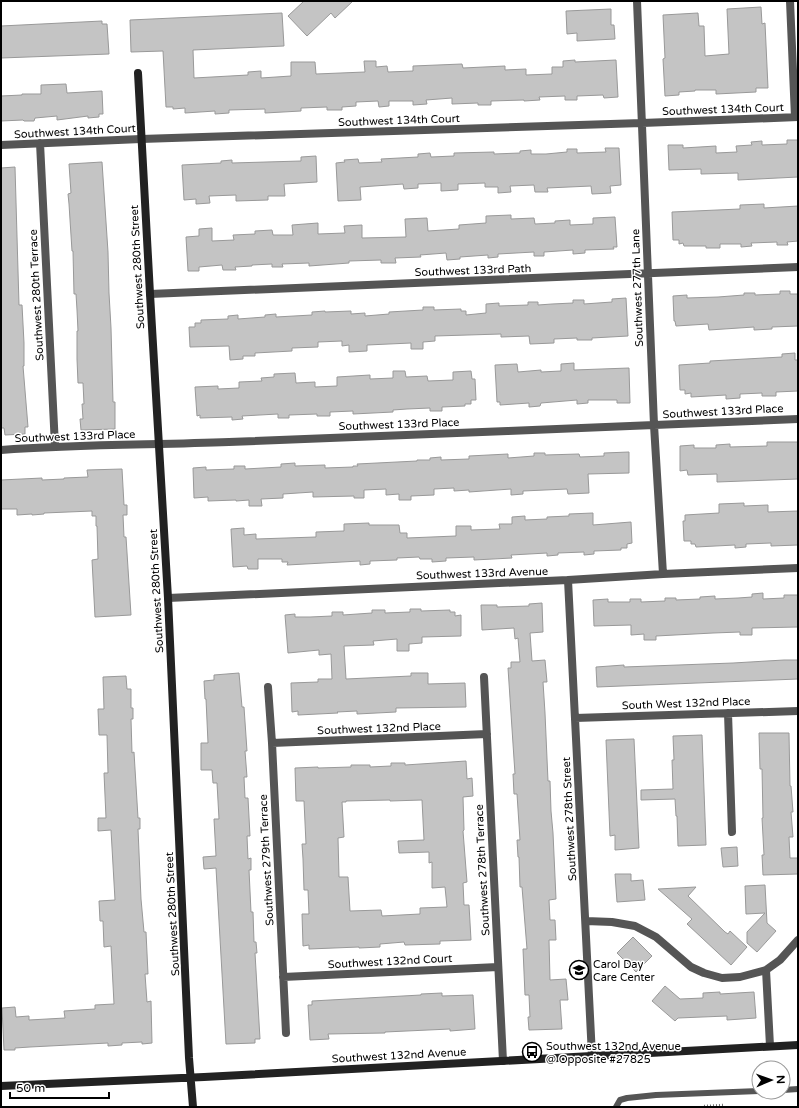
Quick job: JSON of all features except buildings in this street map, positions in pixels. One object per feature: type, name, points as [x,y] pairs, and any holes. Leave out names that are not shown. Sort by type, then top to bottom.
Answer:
[{"type":"street","name":"Southwest 277th Lane","points":[[637,1],[654,425],[663,574]]},
{"type":"street","points":[[790,1],[796,117]]},
{"type":"street","name":"Southwest 280th Street","points":[[138,73],[168,598],[193,1107]]},
{"type":"street","name":"Southwest 134th Court","points":[[1,145],[142,138],[796,117]]},
{"type":"street","name":"Southwest 280th Terrace","points":[[40,144],[55,446]]},
{"type":"street","name":"Southwest 133rd Path","points":[[150,294],[798,267]]},
{"type":"street","name":"Southwest 133rd Place","points":[[1,450],[55,446],[159,445],[798,419]]},
{"type":"street","name":"Southwest 133rd Avenue","points":[[168,598],[798,568]]},
{"type":"street","name":"Southwest 278th Street","points":[[568,580],[592,1056]]},
{"type":"street","name":"Southwest 278th Terrace","points":[[484,677],[503,1061]]},
{"type":"street","name":"Southwest 279th Terrace","points":[[268,687],[286,1033]]},
{"type":"street","name":"South West 132nd Place","points":[[575,718],[798,711]]},
{"type":"street","points":[[728,713],[732,832]]},
{"type":"street","name":"Southwest 132nd Place","points":[[272,743],[487,734]]},
{"type":"street","points":[[586,921],[612,922],[635,926],[656,937],[691,967],[704,973],[722,978],[740,977],[766,970],[780,960],[798,940]]},
{"type":"street","name":"Southwest 132nd Court","points":[[283,977],[498,967]]},
{"type":"street","points":[[766,970],[770,1046]]},
{"type":"street","name":"Southwest 132nd Avenue","points":[[1,1086],[798,1045]]},
{"type":"lane","points":[[616,1107],[620,1100],[627,1098],[656,1095],[751,1091]]},
{"type":"path","points":[[704,1106],[724,1105]]},
{"type":"place","name":"Carol Day Care Center","points":[[579,970]]},
{"type":"place","name":"Southwest 132nd Avenue @ Opposite #27825","points":[[532,1052]]}]
